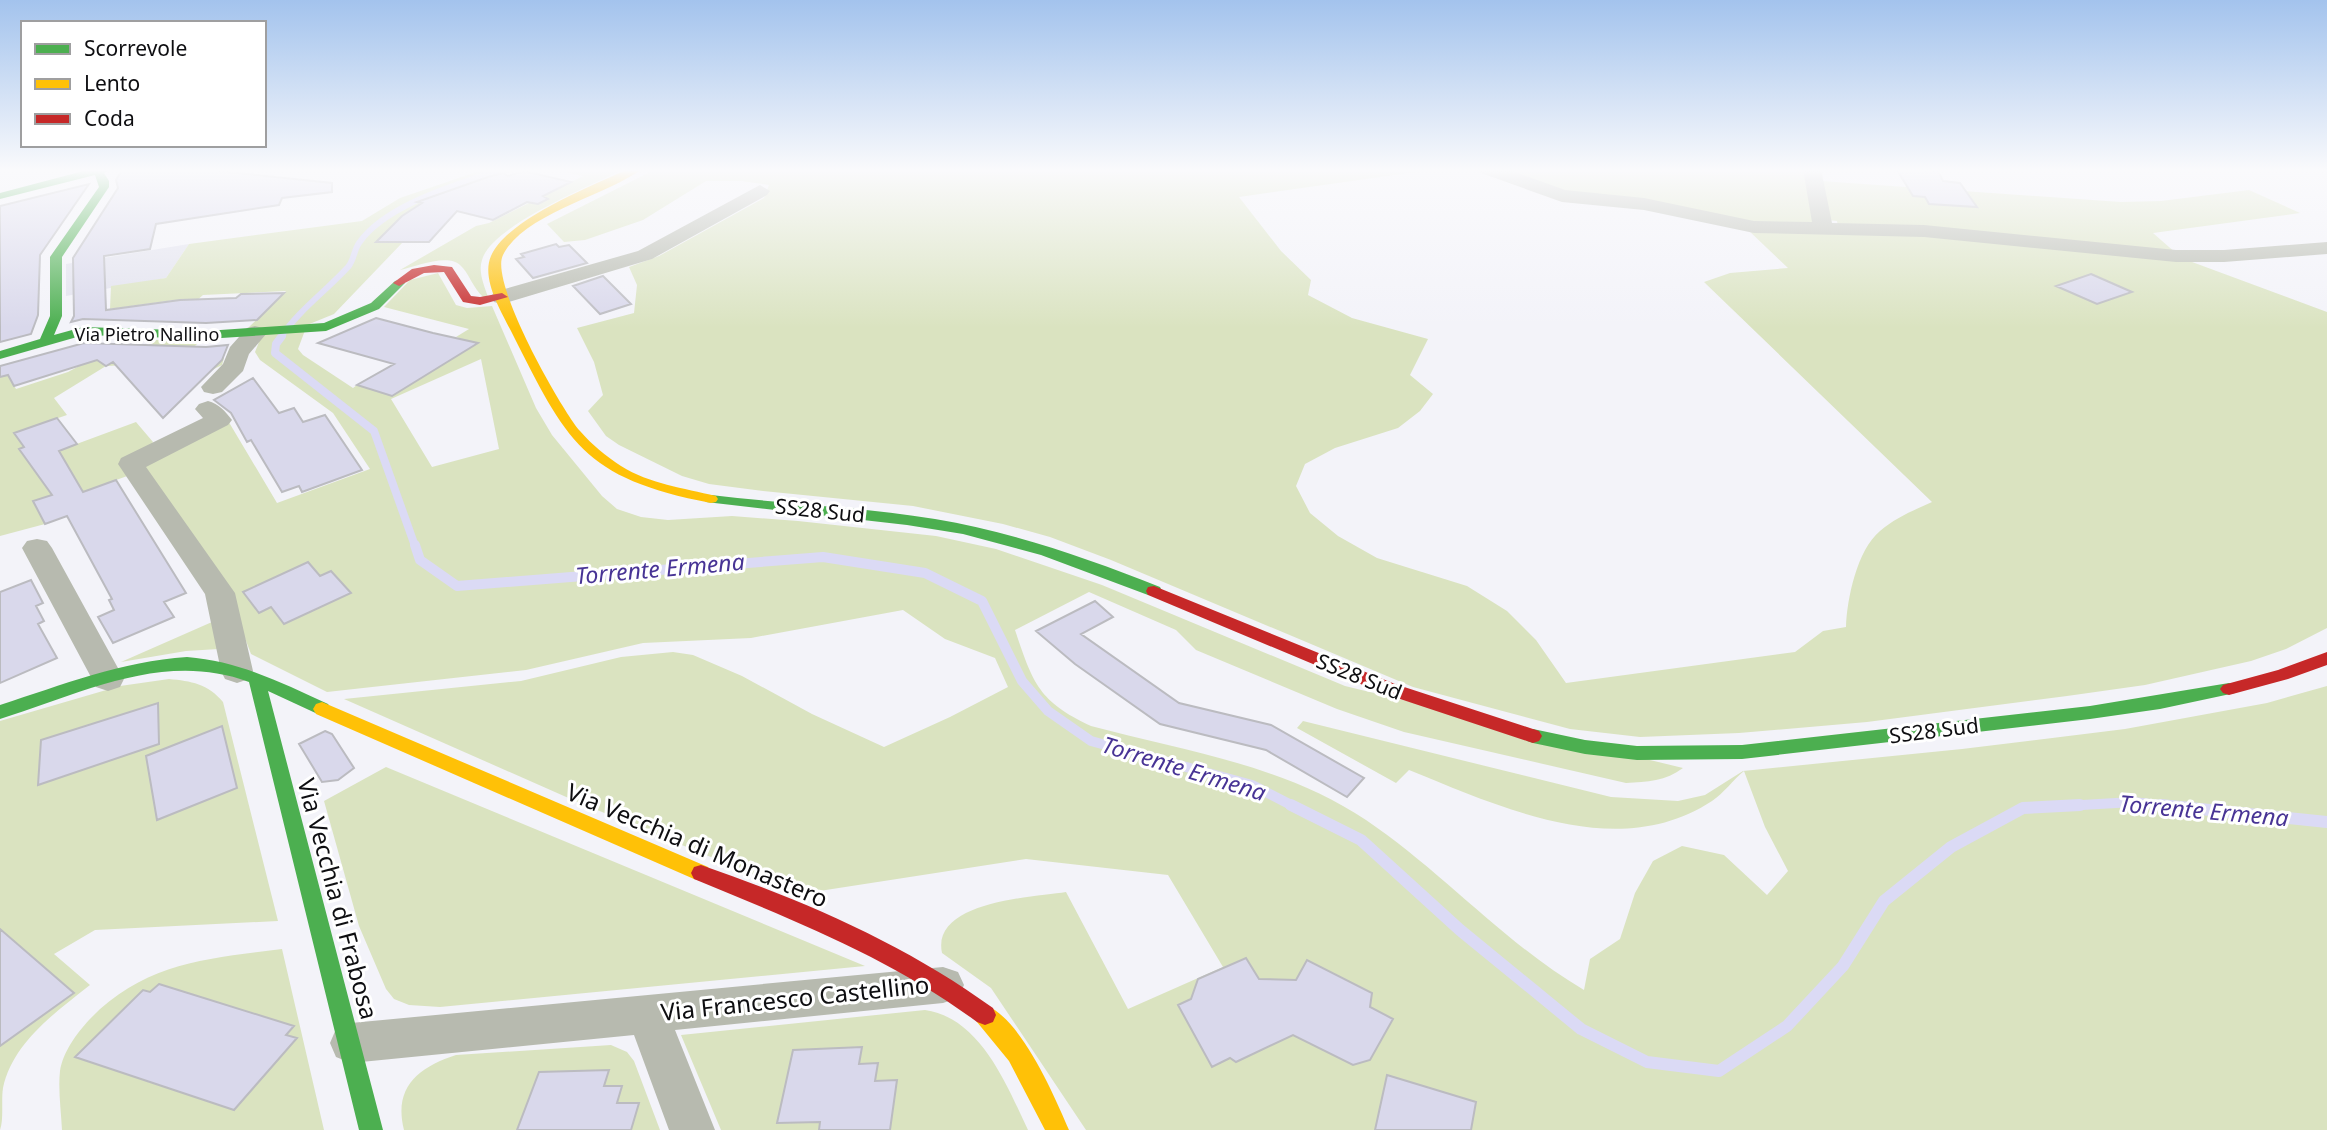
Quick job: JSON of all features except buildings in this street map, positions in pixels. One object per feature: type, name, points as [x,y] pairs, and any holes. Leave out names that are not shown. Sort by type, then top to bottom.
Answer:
[{"type":"main road","points":[[46,341],[56,316],[55,261],[81,222]]},
{"type":"main road","name":"SS28 Sud","points":[[539,222],[512,236],[497,253],[493,269],[502,297],[556,412],[569,431],[598,458],[652,487],[715,500],[919,522],[1002,538],[1115,576],[1423,703],[1498,726],[1573,744],[1665,753],[1716,753],[1852,741],[2155,703],[2263,681],[2327,658]]},
{"type":"main road","name":"Via Pietro Nallino","points":[[0,355],[83,331],[206,335],[307,329],[337,323],[370,309],[404,276],[432,267],[448,270],[463,297],[469,302],[479,303],[502,297]]},
{"type":"main road","name":"Via Vecchia di Monastero","points":[[0,712],[156,667],[200,662],[221,664],[616,838],[849,934],[943,985],[1000,1028],[1029,1073],[1057,1130]]},
{"type":"main road","name":"Via Vecchia di Frabosa","points":[[247,676],[351,1043],[371,1130]]},
{"type":"street","points":[[502,297],[646,255],[705,222]]},
{"type":"street","points":[[1730,222],[1754,227],[1924,231],[2176,257],[2327,248]]},
{"type":"street","points":[[1822,222],[1823,229]]},
{"type":"street","name":"Via Pietro Nallino","points":[[247,676],[220,593],[149,505],[131,464],[219,420],[210,398],[234,366],[238,352],[260,333]]},
{"type":"street","points":[[37,548],[108,679]]},
{"type":"street","name":"Via Francesco Castellino","points":[[351,1043],[943,985]]},
{"type":"street","name":"Via Francesco Castellino","points":[[647,1014],[692,1130]]},
{"type":"shaded area","points":[[189,244],[166,278],[66,296],[66,264]]},
{"type":"green space","points":[[356,222],[396,222],[377,242],[403,242],[334,314],[307,325],[298,349],[353,388],[357,385],[392,395],[477,344],[456,337],[469,329],[384,307],[410,280],[438,273],[456,305],[467,308],[492,306],[536,408],[552,435],[602,496],[617,509],[641,517],[668,520],[732,516],[798,521],[936,536],[996,549],[1102,585],[1345,686],[1683,768],[1663,778],[1626,783],[1404,732],[1337,709],[1196,650],[1176,630],[1089,592],[1015,630],[1027,664],[1040,688],[1048,699],[1073,717],[1091,726],[1198,752],[1268,773],[1334,801],[1394,840],[1527,951],[1584,990],[1590,959],[1620,939],[1635,893],[1653,861],[1682,846],[1724,855],[1767,895],[1788,871],[1765,827],[1744,771],[1712,801],[1676,819],[1638,828],[1599,828],[1560,823],[1521,812],[1409,770],[1396,783],[1297,728],[1303,721],[1611,797],[1678,801],[1705,795],[1743,771],[2125,729],[2267,703],[2327,686],[2327,1130],[1086,1130],[991,988],[942,953],[943,936],[952,922],[968,912],[1010,900],[1066,892],[1128,1009],[1223,967],[1168,875],[1026,859],[800,894],[573,800],[344,699],[521,681],[621,657],[673,652],[693,655],[742,676],[812,714],[884,747],[1008,687],[995,658],[945,639],[903,610],[751,638],[643,643],[526,670],[327,692],[251,654],[225,586],[138,464],[227,419],[277,503],[370,469],[333,413],[260,360],[255,352],[259,342],[247,329],[286,291],[203,295],[185,311],[175,300],[110,309],[111,286],[166,278],[189,244]],"holes":[[[481,359],[499,449],[432,467],[391,399]]]},
{"type":"green space","points":[[521,222],[489,247],[482,260],[481,274],[488,297],[483,297],[463,268],[454,262],[439,261],[400,270],[476,226]]},
{"type":"green space","points":[[551,222],[638,222],[585,240],[564,242],[547,224]]},
{"type":"green space","points":[[721,222],[1258,222],[1281,251],[1311,280],[1308,295],[1352,318],[1428,339],[1410,375],[1433,394],[1420,411],[1398,428],[1335,448],[1305,464],[1296,486],[1310,513],[1338,536],[1377,558],[1467,586],[1507,611],[1536,640],[1566,683],[1795,652],[1823,631],[1846,627],[1848,603],[1859,562],[1872,539],[1892,522],[1932,502],[1704,282],[1730,273],[1788,268],[1747,229],[1903,232],[2184,259],[2327,312],[2327,628],[2286,649],[2251,661],[2145,685],[2067,696],[1867,722],[1739,733],[1640,737],[1570,729],[1413,687],[1050,537],[1003,524],[913,506],[709,484],[682,476],[619,445],[606,436],[588,411],[603,395],[594,362],[577,328],[634,313],[637,285],[629,267],[659,256]]},
{"type":"green space","points":[[1739,222],[1813,222],[1814,226],[1759,225]]},
{"type":"green space","points":[[1837,222],[2236,222],[2153,233],[2177,254],[1838,227]]},
{"type":"green space","points":[[156,340],[201,340],[182,359],[224,358],[222,365],[212,370],[197,362],[106,366],[54,398],[67,415],[14,433],[24,447],[19,449],[28,462],[136,422],[153,442],[130,475],[83,492],[78,485],[34,501],[45,524],[0,536],[0,377],[8,375],[16,389],[68,372],[94,358],[147,346]]},
{"type":"green space","points":[[212,622],[219,649],[186,651],[121,662]]},
{"type":"green space","points":[[169,679],[199,684],[223,702],[278,921],[95,930],[54,954],[90,985],[38,1029],[16,1056],[3,1088],[0,1130],[0,721],[120,686]]},
{"type":"green space","points":[[386,767],[865,966],[440,1007],[409,1005],[394,999],[386,989],[359,926],[324,801]]},
{"type":"green space","points":[[282,949],[324,1130],[62,1130],[59,1078],[64,1057],[84,1025],[110,1001],[132,986],[178,967],[228,956]]},
{"type":"green space","points":[[925,1010],[945,1016],[962,1026],[977,1040],[1001,1075],[1028,1130],[721,1130],[681,1035]]},
{"type":"green space","points":[[611,1045],[627,1052],[634,1061],[660,1130],[404,1130],[402,1102],[406,1091],[420,1073],[443,1060],[456,1055]]},
{"type":"waterway","name":"Torrente Ermena","points":[[280,338],[348,267],[359,243],[381,222]]},
{"type":"waterway","name":"Torrente Ermena","points":[[282,336],[276,344],[275,353],[374,431],[415,546]]},
{"type":"waterway","name":"Torrente Ermena","points":[[415,545],[420,560],[457,586],[823,557],[925,573],[982,601],[1022,681],[1048,711],[1091,741],[1252,785],[1295,807]]},
{"type":"waterway","name":"Torrente Ermena","points":[[2048,807],[2133,802],[2178,807]]},
{"type":"waterway","name":"Torrente Ermena","points":[[1291,805],[1295,807]]},
{"type":"waterway","name":"Torrente Ermena","points":[[1295,807],[1361,840],[1460,930],[1581,1029],[1647,1062],[1719,1071],[1787,1026],[1843,966],[1884,901],[1951,847],[2023,808],[2080,805]]},
{"type":"waterway","name":"Torrente Ermena","points":[[2161,805],[2327,822]]},
{"type":"traffic: fast","points":[[46,341],[56,316],[56,257],[80,222]]},
{"type":"traffic: fast","points":[[0,355],[83,331],[206,335],[326,327],[375,306],[399,283]]},
{"type":"traffic: fast","points":[[711,499],[907,520],[963,529],[1046,552],[1154,591]]},
{"type":"traffic: fast","points":[[0,712],[105,677],[161,665],[187,663],[227,668],[322,709]]},
{"type":"traffic: fast","points":[[257,681],[371,1130]]},
{"type":"traffic: fast","points":[[1533,736],[1585,747],[1637,753],[1742,752],[2090,713],[2229,689]]},
{"type":"traffic: slow","points":[[532,222],[511,237],[500,250],[496,257],[496,281],[506,307],[559,411],[576,435],[595,454],[617,470],[674,492],[711,499]]},
{"type":"traffic: slow","points":[[322,709],[701,873]]},
{"type":"traffic: slow","points":[[985,1015],[1017,1054],[1057,1130]]},
{"type":"traffic: jam","points":[[399,283],[422,270],[448,269],[467,299],[480,301],[502,297]]},
{"type":"traffic: jam","points":[[1154,591],[1388,689],[1533,736]]},
{"type":"traffic: jam","points":[[2229,689],[2282,675],[2327,658]]},
{"type":"traffic: jam","points":[[701,873],[812,918],[884,951],[953,991],[985,1015]]}]
